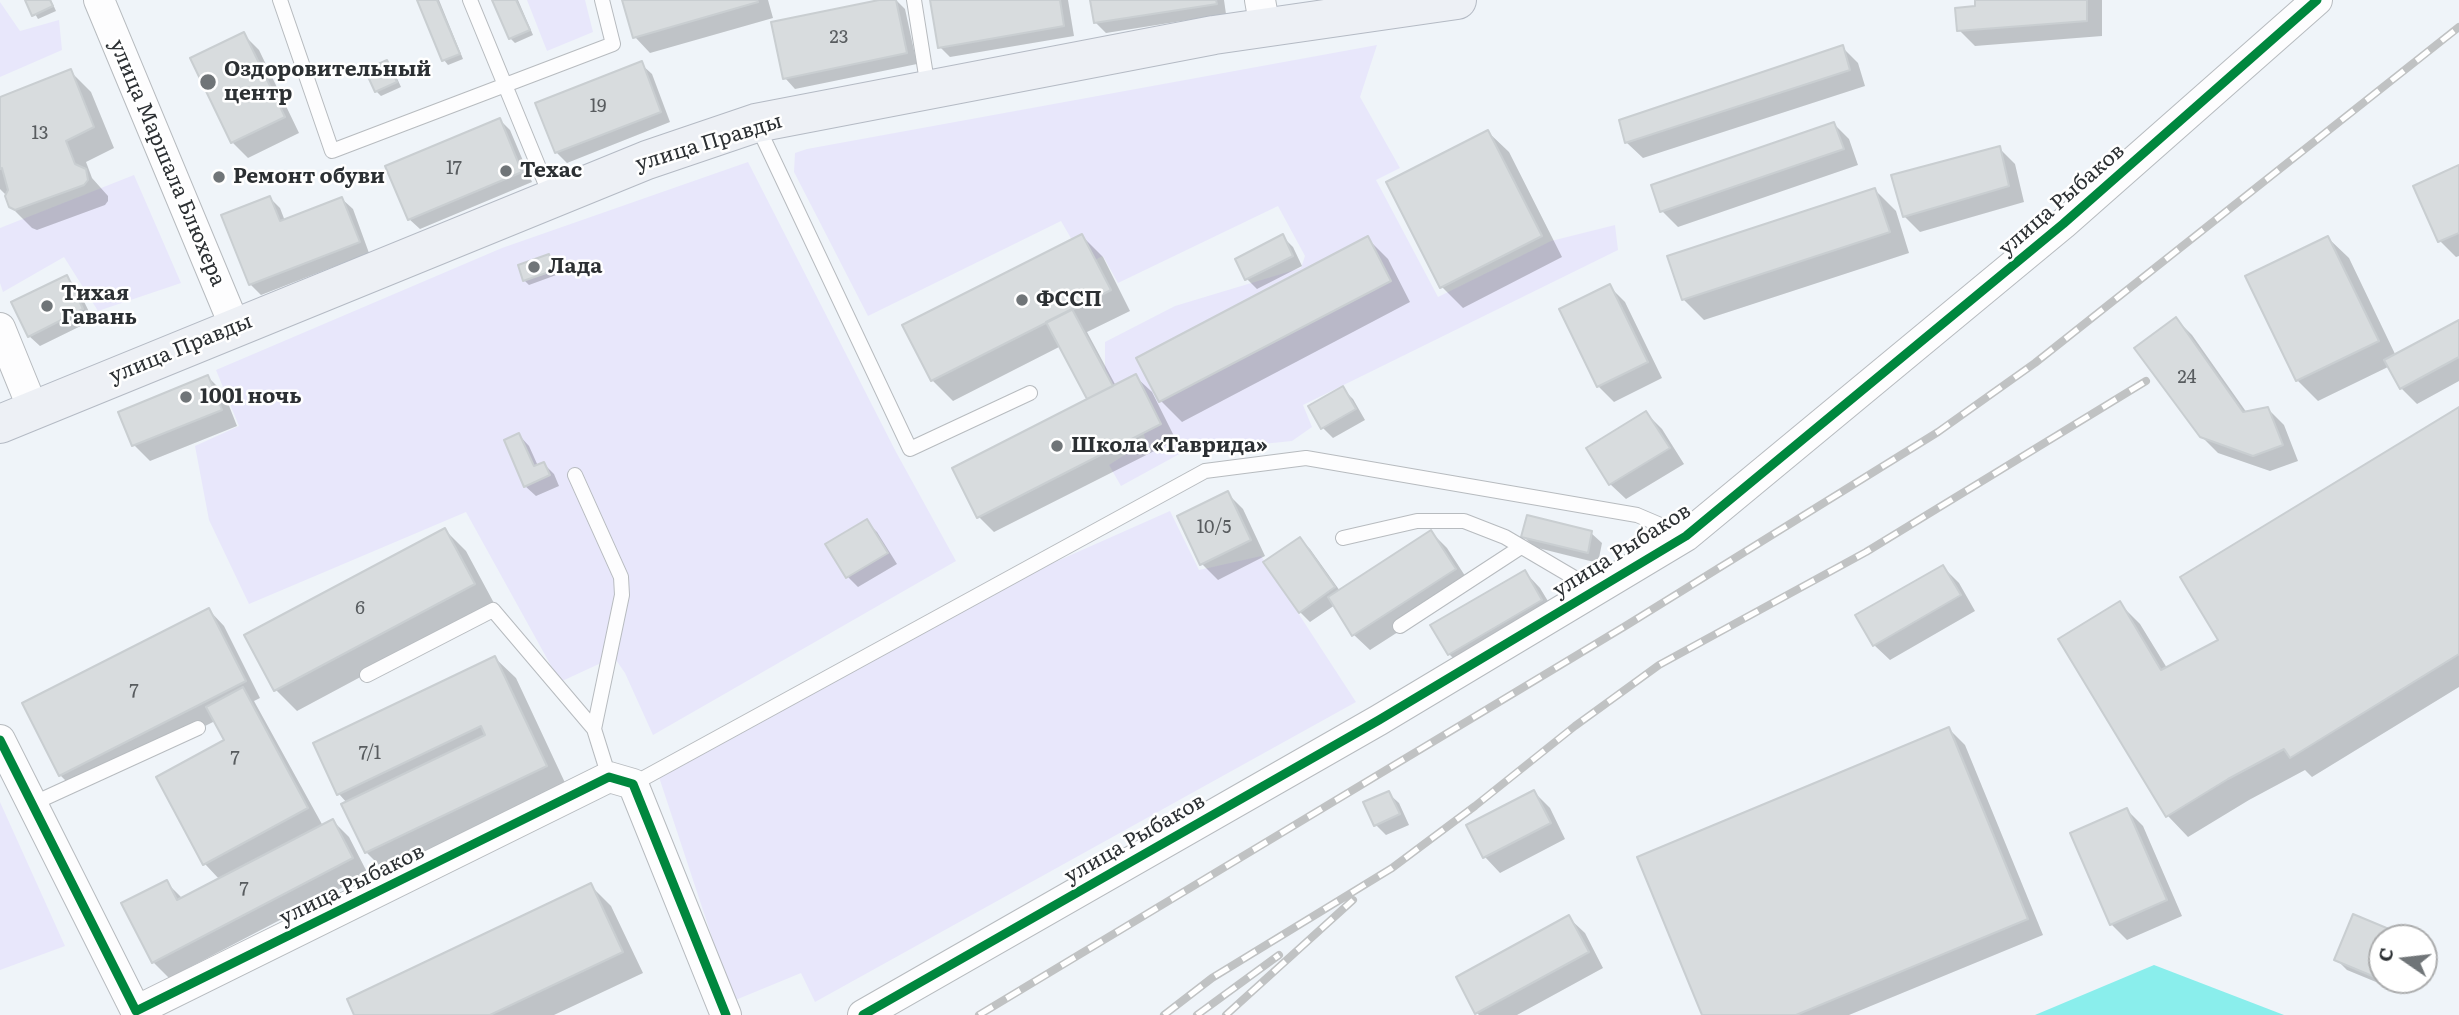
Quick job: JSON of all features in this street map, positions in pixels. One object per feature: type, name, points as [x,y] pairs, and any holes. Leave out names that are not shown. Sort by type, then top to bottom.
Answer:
[{"type":"main road","name":"улица Правды","points":[[17,416],[647,160],[757,123],[1200,38],[1262,14],[1457,0]]},
{"type":"street","name":"улица Маршала Блюхера","points":[[100,0],[236,327]]},
{"type":"street","name":"улица Рыбаков","points":[[863,1015],[1379,720],[1686,536],[2063,225],[2317,0]]},
{"type":"street","points":[[0,328],[17,416]]},
{"type":"street","name":"улица Рыбаков","points":[[0,740],[132,1013],[621,781]]},
{"type":"street","points":[[621,781],[726,1015]]},
{"type":"lane","points":[[280,0],[331,151],[613,44],[603,0]]},
{"type":"lane","points":[[470,0],[552,198]]},
{"type":"lane","points":[[914,0],[929,90]]},
{"type":"lane","points":[[757,123],[911,449],[1030,393]]},
{"type":"lane","points":[[367,675],[493,610],[594,729],[621,781],[1205,471],[1306,458],[1637,515],[1686,536]]},
{"type":"lane","points":[[575,475],[621,577],[622,596],[594,729]]},
{"type":"lane","points":[[1343,538],[1417,521],[1464,521],[1505,537],[1595,590]]},
{"type":"lane","points":[[1400,626],[1521,547]]},
{"type":"lane","points":[[32,804],[198,728]]},
{"type":"shaded area","points":[[527,0],[585,0],[593,32],[547,51]]},
{"type":"shaded area","points":[[0,2],[20,31],[59,20],[62,50],[0,77]]},
{"type":"shaded area","points":[[1377,45],[1360,97],[1400,168],[1376,180],[1438,297],[1551,241],[1615,225],[1618,250],[1303,405],[1312,427],[1292,441],[1183,452],[1121,486],[1109,465],[1146,441],[1140,422],[1119,387],[1105,383],[1105,342],[1175,306],[1301,268],[1305,256],[1278,206],[1118,283],[1103,256],[1086,264],[1061,221],[868,316],[794,172],[795,153],[807,149]]},
{"type":"shaded area","points":[[748,162],[896,452],[956,561],[653,735],[625,673],[614,657],[560,682],[466,512],[249,604],[209,520],[195,446],[239,426],[216,370],[502,248]]},
{"type":"shaded area","points":[[134,175],[181,283],[98,311],[64,257],[3,292],[0,283],[0,228]]},
{"type":"shaded area","points":[[1170,511],[1199,570],[1261,556],[1356,702],[815,1002],[801,973],[733,1001],[658,774],[992,590]]},
{"type":"shaded area","points":[[0,802],[65,946],[0,970]]},
{"type":"water","points":[[2154,965],[2284,1015],[2035,1015]]},
{"type":"building","points":[[25,0],[50,0],[53,6],[32,16]]},
{"type":"building","points":[[417,0],[437,0],[460,54],[442,61]]},
{"type":"building","points":[[492,0],[516,0],[530,30],[509,39]]},
{"type":"building","points":[[622,0],[757,0],[758,2],[633,38]]},
{"type":"building","points":[[879,0],[896,0],[907,53],[783,79],[771,22]]},
{"type":"building","points":[[930,0],[1060,0],[1064,26],[938,48]]},
{"type":"building","points":[[1090,0],[1216,0],[1217,4],[1094,23]]},
{"type":"building","points":[[1975,0],[2087,0],[2087,21],[1957,31],[1955,8],[1975,6]]},
{"type":"building","points":[[244,32],[285,117],[231,143],[190,58]]},
{"type":"building","points":[[1843,45],[1850,70],[1625,143],[1619,120]]},
{"type":"building","points":[[387,60],[397,82],[375,92],[365,70]]},
{"type":"building","points":[[642,61],[661,112],[555,153],[535,103]]},
{"type":"building","points":[[71,69],[94,127],[66,141],[75,164],[86,169],[88,180],[84,185],[15,210],[9,207],[5,196],[8,190],[2,168],[0,169],[0,97]]},
{"type":"building","points":[[500,118],[522,172],[408,220],[385,166]]},
{"type":"building","points":[[1834,122],[1844,149],[1660,212],[1651,185]]},
{"type":"building","points":[[1488,130],[1542,236],[1440,288],[1386,182]]},
{"type":"building","points":[[2000,146],[2009,186],[1903,217],[1891,175]]},
{"type":"building","points":[[2459,165],[2459,233],[2438,242],[2413,186]]},
{"type":"building","points":[[1875,188],[1890,232],[1682,300],[1667,256]]},
{"type":"building","points":[[270,196],[280,221],[342,197],[360,242],[249,285],[221,215]]},
{"type":"building","name":"ФССП","points":[[1082,234],[1111,290],[931,381],[902,325]]},
{"type":"building","points":[[1283,234],[1293,256],[1245,280],[1235,259]]},
{"type":"building","points":[[1368,236],[1391,281],[1159,402],[1136,358]]},
{"type":"building","points":[[2328,236],[2379,341],[2296,381],[2245,276]]},
{"type":"building","points":[[549,254],[555,270],[523,281],[518,265]]},
{"type":"building","name":"Тихая Гавань","points":[[67,275],[83,309],[28,337],[11,302]]},
{"type":"building","points":[[1610,284],[1648,362],[1597,387],[1559,309]]},
{"type":"building","points":[[1072,309],[1113,386],[1087,399],[1046,322]]},
{"type":"building","points":[[2176,317],[2243,412],[2268,407],[2283,445],[2253,456],[2200,437],[2134,348]]},
{"type":"building","points":[[2459,320],[2459,357],[2400,389],[2384,360]]},
{"type":"building","name":"Школа «Таврида»","points":[[1136,374],[1161,424],[977,518],[952,468]]},
{"type":"building","points":[[208,375],[222,410],[132,446],[118,412]]},
{"type":"building","points":[[1343,386],[1356,409],[1321,429],[1308,406]]},
{"type":"building","points":[[2459,407],[2459,654],[2290,758],[2284,749],[2166,817],[2058,639],[2120,601],[2161,670],[2218,640],[2180,577]]},
{"type":"building","points":[[1646,411],[1670,448],[1609,485],[1586,448]]},
{"type":"building","points":[[519,433],[534,466],[544,462],[550,475],[524,487],[504,440]]},
{"type":"building","points":[[1228,491],[1251,540],[1200,565],[1177,516]]},
{"type":"building","points":[[1527,515],[1592,531],[1588,553],[1521,537]]},
{"type":"building","points":[[867,519],[888,553],[846,578],[825,544]]},
{"type":"building","points":[[445,528],[475,584],[274,691],[244,635]]},
{"type":"building","points":[[1431,530],[1456,569],[1352,636],[1328,597]]},
{"type":"building","points":[[1300,537],[1335,587],[1299,613],[1263,562]]},
{"type":"building","points":[[1943,565],[1961,595],[1873,646],[1855,615]]},
{"type":"building","points":[[1525,570],[1542,600],[1448,655],[1430,625]]},
{"type":"building","points":[[209,608],[246,681],[59,776],[22,703]]},
{"type":"building","points":[[495,656],[547,766],[365,853],[341,804],[485,735],[481,726],[337,795],[313,743]]},
{"type":"building","points":[[243,687],[308,808],[203,865],[156,777],[224,740],[206,707]]},
{"type":"building","points":[[1949,727],[2028,919],[1796,1015],[1702,1015],[1637,857]]},
{"type":"building","points":[[1534,790],[1551,823],[1483,858],[1466,825]]},
{"type":"building","points":[[1389,791],[1400,814],[1374,826],[1363,802]]},
{"type":"building","points":[[2127,808],[2167,900],[2110,925],[2070,833]]},
{"type":"building","points":[[333,819],[353,858],[152,963],[121,903],[167,880],[177,900]]},
{"type":"building","points":[[591,883],[623,952],[490,1015],[354,1015],[347,999]]},
{"type":"building","points":[[2353,914],[2377,924],[2368,924],[2368,974],[2334,960]]},
{"type":"building","points":[[1569,915],[1589,952],[1475,1014],[1456,977]]},
{"type":"railway","points":[[979,1015],[1627,625],[1938,432],[2035,363],[2459,27]]},
{"type":"railway","points":[[1164,1015],[1212,978],[1392,868],[1575,726],[1659,665],[1866,552],[2146,381]]},
{"type":"railway","points":[[1226,1015],[1353,900]]},
{"type":"railway","points":[[1197,1015],[1279,955]]},
{"type":"cycle path","points":[[863,1015],[1379,720],[1686,536],[2063,224],[2317,0]]},
{"type":"cycle path","points":[[0,740],[136,1011],[609,777],[633,784],[726,1015]]},
{"type":"place","name":"Оздоровительный центр","points":[[208,82]]},
{"type":"place","name":"Техас","points":[[506,171]]},
{"type":"place","name":"Ремонт обуви","points":[[219,177]]},
{"type":"place","name":"Лада","points":[[534,267]]},
{"type":"place","name":"ФССП","points":[[1022,300]]},
{"type":"place","name":"Тихая Гавань","points":[[47,306]]},
{"type":"place","name":"1001 ночь","points":[[186,397]]},
{"type":"place","name":"Школа «Таврида»","points":[[1057,446]]}]
